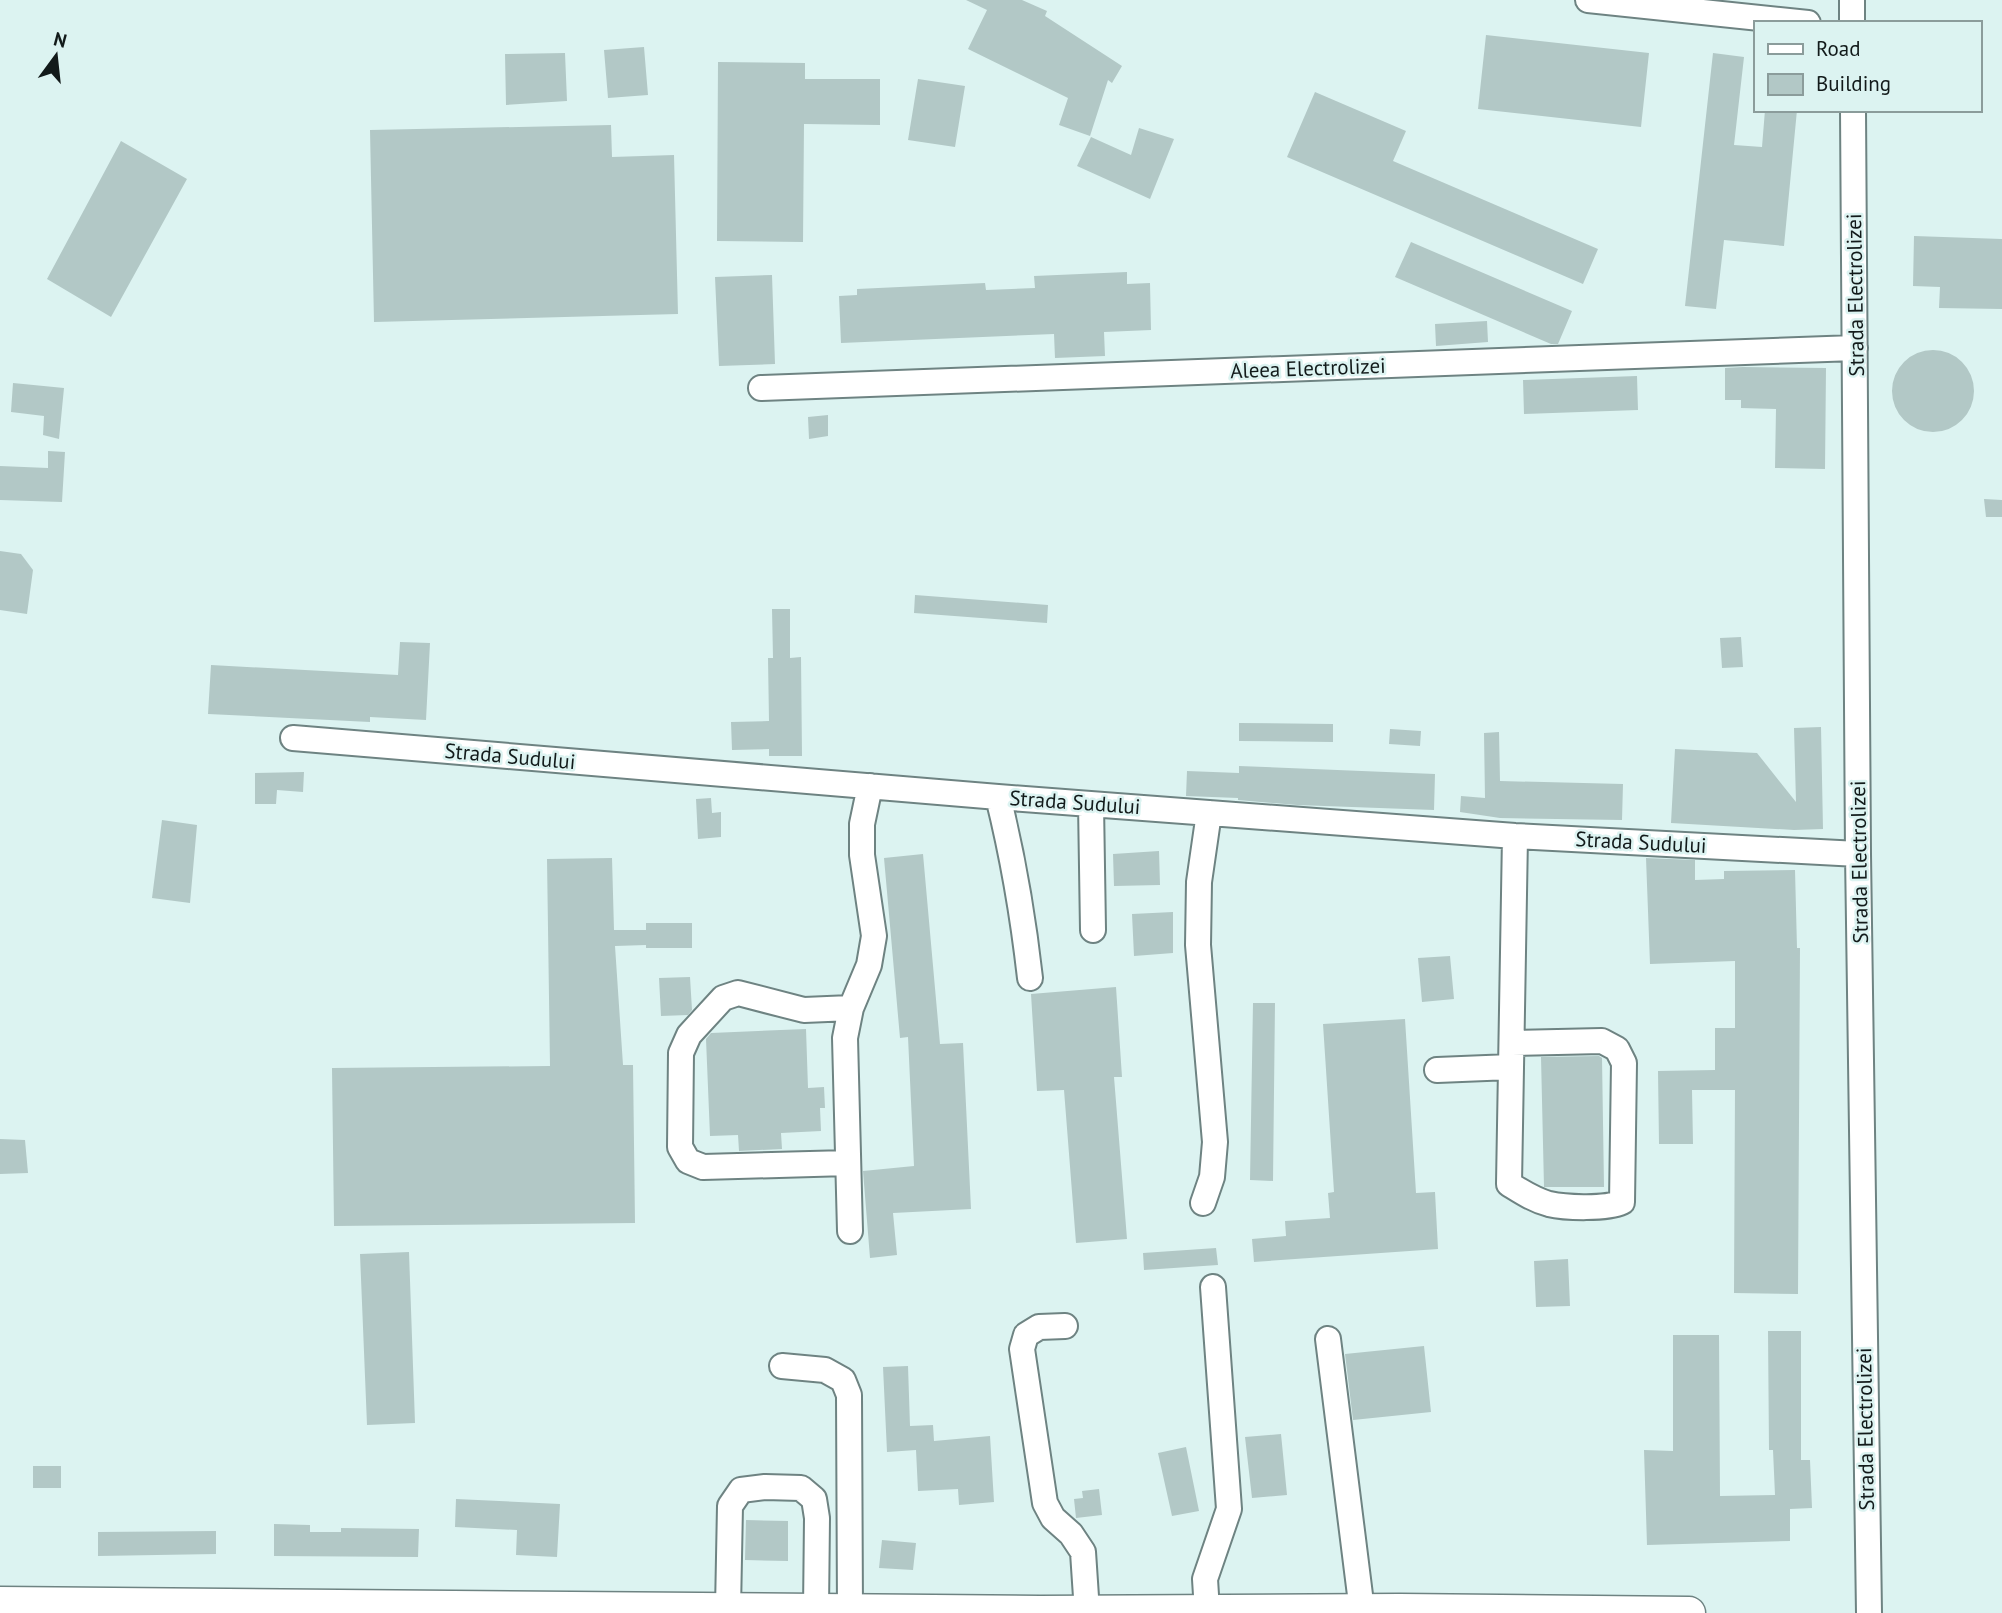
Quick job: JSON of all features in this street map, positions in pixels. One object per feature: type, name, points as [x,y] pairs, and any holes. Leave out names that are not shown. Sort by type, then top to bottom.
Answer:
[{"type":"main road","points":[[0,1603],[1087,1612],[1689,1613]]},
{"type":"street","points":[[1588,0],[1789,21]]},
{"type":"street","points":[[1852,0],[1852,21]]},
{"type":"street","name":"Strada Electrolizei","points":[[1853,112],[1858,854],[1869,1613]]},
{"type":"street","name":"Aleea Electrolizei","points":[[761,388],[1855,348]]},
{"type":"street","name":"Strada Sudului","points":[[293,738],[999,797],[1515,836],[1858,854]]},
{"type":"street","points":[[850,1231],[845,1038],[851,1008],[869,965],[874,936],[862,855],[862,824],[870,786]]},
{"type":"street","points":[[999,797],[1017,877],[1030,978]]},
{"type":"street","points":[[1091,804],[1093,930]]},
{"type":"street","points":[[1203,1203],[1212,1177],[1215,1142],[1198,944],[1199,882],[1209,813]]},
{"type":"street","points":[[1437,1070],[1511,1055],[1602,1041],[1616,1049],[1624,1063],[1622,1202],[1612,1206],[1551,1205],[1527,1196],[1509,1184],[1511,1055],[1515,836]]},
{"type":"street","points":[[848,1163],[704,1167],[688,1161],[680,1147],[681,1053],[689,1035],[708,1012],[723,998],[738,993],[804,1010],[851,1008]]},
{"type":"street","points":[[1207,1611],[1205,1579],[1229,1509],[1213,1287]]},
{"type":"street","points":[[1065,1326],[1039,1327],[1026,1335],[1022,1349],[1045,1503],[1053,1518],[1071,1534],[1083,1552],[1087,1612]]},
{"type":"street","points":[[1328,1339],[1362,1611]]},
{"type":"street","points":[[782,1366],[825,1370],[843,1380],[849,1395],[850,1610]]},
{"type":"street","points":[[728,1609],[730,1506],[741,1490],[765,1487],[801,1488],[814,1499],[817,1518],[816,1610]]},
{"type":"building","points":[[966,0],[1022,0],[1047,11],[1045,16],[1122,66],[1112,83],[1108,80],[1090,136],[1059,125],[1068,98],[968,49],[987,10]]},
{"type":"building","points":[[1486,35],[1649,53],[1641,127],[1478,109]]},
{"type":"building","points":[[644,47],[648,95],[608,98],[604,50]]},
{"type":"building","points":[[565,53],[567,101],[506,105],[505,54]]},
{"type":"building","points":[[1713,53],[1744,57],[1734,145],[1762,147],[1765,112],[1797,112],[1784,246],[1724,240],[1716,309],[1685,306]]},
{"type":"building","points":[[718,62],[805,63],[805,79],[880,79],[880,125],[804,124],[803,242],[717,241]]},
{"type":"building","points":[[918,79],[965,86],[955,147],[908,140]]},
{"type":"building","points":[[1315,92],[1406,131],[1393,161],[1598,249],[1583,284],[1287,157]]},
{"type":"building","points":[[611,125],[612,157],[674,155],[678,314],[374,322],[370,130]]},
{"type":"building","points":[[1139,128],[1174,139],[1150,199],[1077,166],[1091,137],[1131,155]]},
{"type":"building","points":[[121,141],[187,179],[111,317],[47,279]]},
{"type":"building","points":[[1914,236],[2002,239],[2002,309],[1939,308],[1940,287],[1913,286]]},
{"type":"building","points":[[1411,242],[1572,311],[1558,344],[1551,344],[1395,277]]},
{"type":"building","points":[[1127,272],[1127,284],[1150,283],[1151,330],[1104,332],[1105,356],[1055,358],[1054,334],[841,343],[839,296],[857,295],[857,289],[985,283],[986,290],[1035,288],[1034,276]]},
{"type":"building","points":[[772,275],[775,364],[719,366],[715,277]]},
{"type":"building","points":[[1487,321],[1488,342],[1436,346],[1435,324]]},
{"type":"building","points":[[1933,350],[1949,353],[1962,362],[1971,375],[1974,391],[1971,407],[1962,420],[1949,429],[1933,432],[1917,429],[1904,420],[1895,407],[1892,391],[1895,375],[1904,362],[1917,353]]},
{"type":"building","points":[[1725,368],[1826,368],[1825,469],[1775,468],[1776,409],[1741,408],[1741,400],[1725,400]]},
{"type":"building","points":[[1637,376],[1638,410],[1524,414],[1523,380]]},
{"type":"building","points":[[13,383],[64,388],[59,439],[43,435],[44,416],[11,412]]},
{"type":"building","points":[[828,415],[828,436],[809,439],[808,417]]},
{"type":"building","points":[[48,451],[65,452],[62,502],[0,500],[0,466],[48,468]]},
{"type":"building","points":[[1984,499],[2002,500],[2002,517],[1986,517]]},
{"type":"building","points":[[0,551],[21,554],[33,570],[27,614],[0,610]]},
{"type":"building","points":[[915,595],[1048,605],[1047,623],[914,613]]},
{"type":"building","points":[[772,609],[790,609],[790,658],[801,657],[802,756],[769,756],[769,749],[732,750],[731,722],[769,721],[768,658],[773,658]]},
{"type":"building","points":[[1741,637],[1743,667],[1722,668],[1720,638]]},
{"type":"building","points":[[400,642],[430,643],[426,720],[370,717],[370,722],[208,714],[211,665],[398,675]]},
{"type":"building","points":[[1239,723],[1333,724],[1333,742],[1239,741]]},
{"type":"building","points":[[1821,727],[1823,829],[1794,830],[1671,823],[1675,749],[1757,753],[1796,802],[1794,728]]},
{"type":"building","points":[[1390,729],[1421,731],[1420,746],[1389,744]]},
{"type":"building","points":[[1499,732],[1500,781],[1623,784],[1622,820],[1500,818],[1460,812],[1461,796],[1485,798],[1484,733]]},
{"type":"building","points":[[1239,766],[1435,774],[1434,810],[1297,805],[1238,798],[1186,796],[1187,771],[1239,773]]},
{"type":"building","points":[[304,772],[303,792],[277,790],[276,804],[255,804],[255,773]]},
{"type":"building","points":[[711,798],[712,813],[721,812],[721,837],[698,839],[696,799]]},
{"type":"building","points":[[162,820],[197,825],[190,903],[152,898]]},
{"type":"building","points":[[1159,851],[1160,885],[1114,886],[1113,854]]},
{"type":"building","points":[[923,854],[940,1044],[963,1043],[971,1209],[893,1213],[897,1255],[870,1258],[863,1171],[914,1166],[908,1037],[900,1038],[884,858]]},
{"type":"building","points":[[612,858],[614,930],[646,930],[646,923],[692,923],[692,948],[615,946],[623,1065],[633,1065],[635,1223],[334,1226],[332,1068],[550,1066],[547,859]]},
{"type":"building","points":[[1646,858],[1695,860],[1695,880],[1724,879],[1724,871],[1795,870],[1797,948],[1800,948],[1798,1294],[1734,1293],[1735,1090],[1692,1090],[1693,1144],[1659,1144],[1658,1071],[1715,1070],[1715,1028],[1735,1028],[1735,961],[1650,964]]},
{"type":"building","points":[[1173,912],[1173,953],[1134,956],[1132,914]]},
{"type":"building","points":[[1450,956],[1454,999],[1422,1002],[1418,958]]},
{"type":"building","points":[[690,977],[692,1010],[688,1015],[661,1016],[659,978]]},
{"type":"building","points":[[1116,987],[1122,1077],[1114,1077],[1127,1239],[1076,1243],[1064,1090],[1037,1091],[1031,994]]},
{"type":"building","points":[[1253,1003],[1275,1003],[1273,1181],[1250,1180]]},
{"type":"building","points":[[1405,1019],[1416,1193],[1435,1192],[1438,1249],[1254,1262],[1252,1239],[1286,1236],[1285,1221],[1330,1218],[1328,1193],[1334,1192],[1323,1024]]},
{"type":"building","points":[[806,1029],[808,1088],[824,1087],[825,1108],[820,1108],[821,1131],[781,1133],[782,1149],[739,1151],[738,1135],[710,1136],[706,1039],[711,1033]]},
{"type":"building","points":[[1541,1057],[1602,1058],[1604,1187],[1544,1187]]},
{"type":"building","points":[[0,1139],[25,1140],[28,1173],[0,1174]]},
{"type":"building","points":[[1216,1248],[1218,1265],[1144,1270],[1143,1253]]},
{"type":"building","points":[[409,1252],[415,1423],[367,1425],[360,1254]]},
{"type":"building","points":[[1568,1259],[1570,1306],[1536,1307],[1534,1261]]},
{"type":"building","points":[[1768,1331],[1801,1331],[1801,1460],[1810,1460],[1812,1508],[1790,1509],[1790,1541],[1647,1545],[1644,1450],[1673,1451],[1673,1335],[1719,1335],[1720,1496],[1775,1495],[1773,1450],[1769,1450]]},
{"type":"building","points":[[1424,1346],[1431,1412],[1353,1420],[1345,1354]]},
{"type":"building","points":[[908,1366],[910,1426],[933,1425],[934,1441],[990,1436],[994,1502],[959,1505],[958,1489],[918,1491],[916,1450],[887,1452],[883,1367]]},
{"type":"building","points":[[1281,1434],[1287,1495],[1252,1498],[1245,1437]]},
{"type":"building","points":[[1186,1447],[1199,1511],[1172,1516],[1158,1453]]},
{"type":"building","points":[[33,1466],[61,1466],[61,1488],[33,1488]]},
{"type":"building","points":[[1099,1489],[1102,1515],[1076,1518],[1074,1499],[1083,1498],[1082,1491]]},
{"type":"building","points":[[456,1499],[560,1504],[557,1557],[516,1555],[517,1530],[455,1527]]},
{"type":"building","points":[[746,1520],[788,1521],[788,1561],[745,1560]]},
{"type":"building","points":[[274,1524],[310,1525],[310,1532],[341,1532],[341,1528],[419,1529],[418,1557],[274,1556]]},
{"type":"building","points":[[216,1531],[216,1554],[98,1556],[98,1532]]},
{"type":"building","points":[[882,1540],[916,1543],[913,1570],[879,1568]]}]
